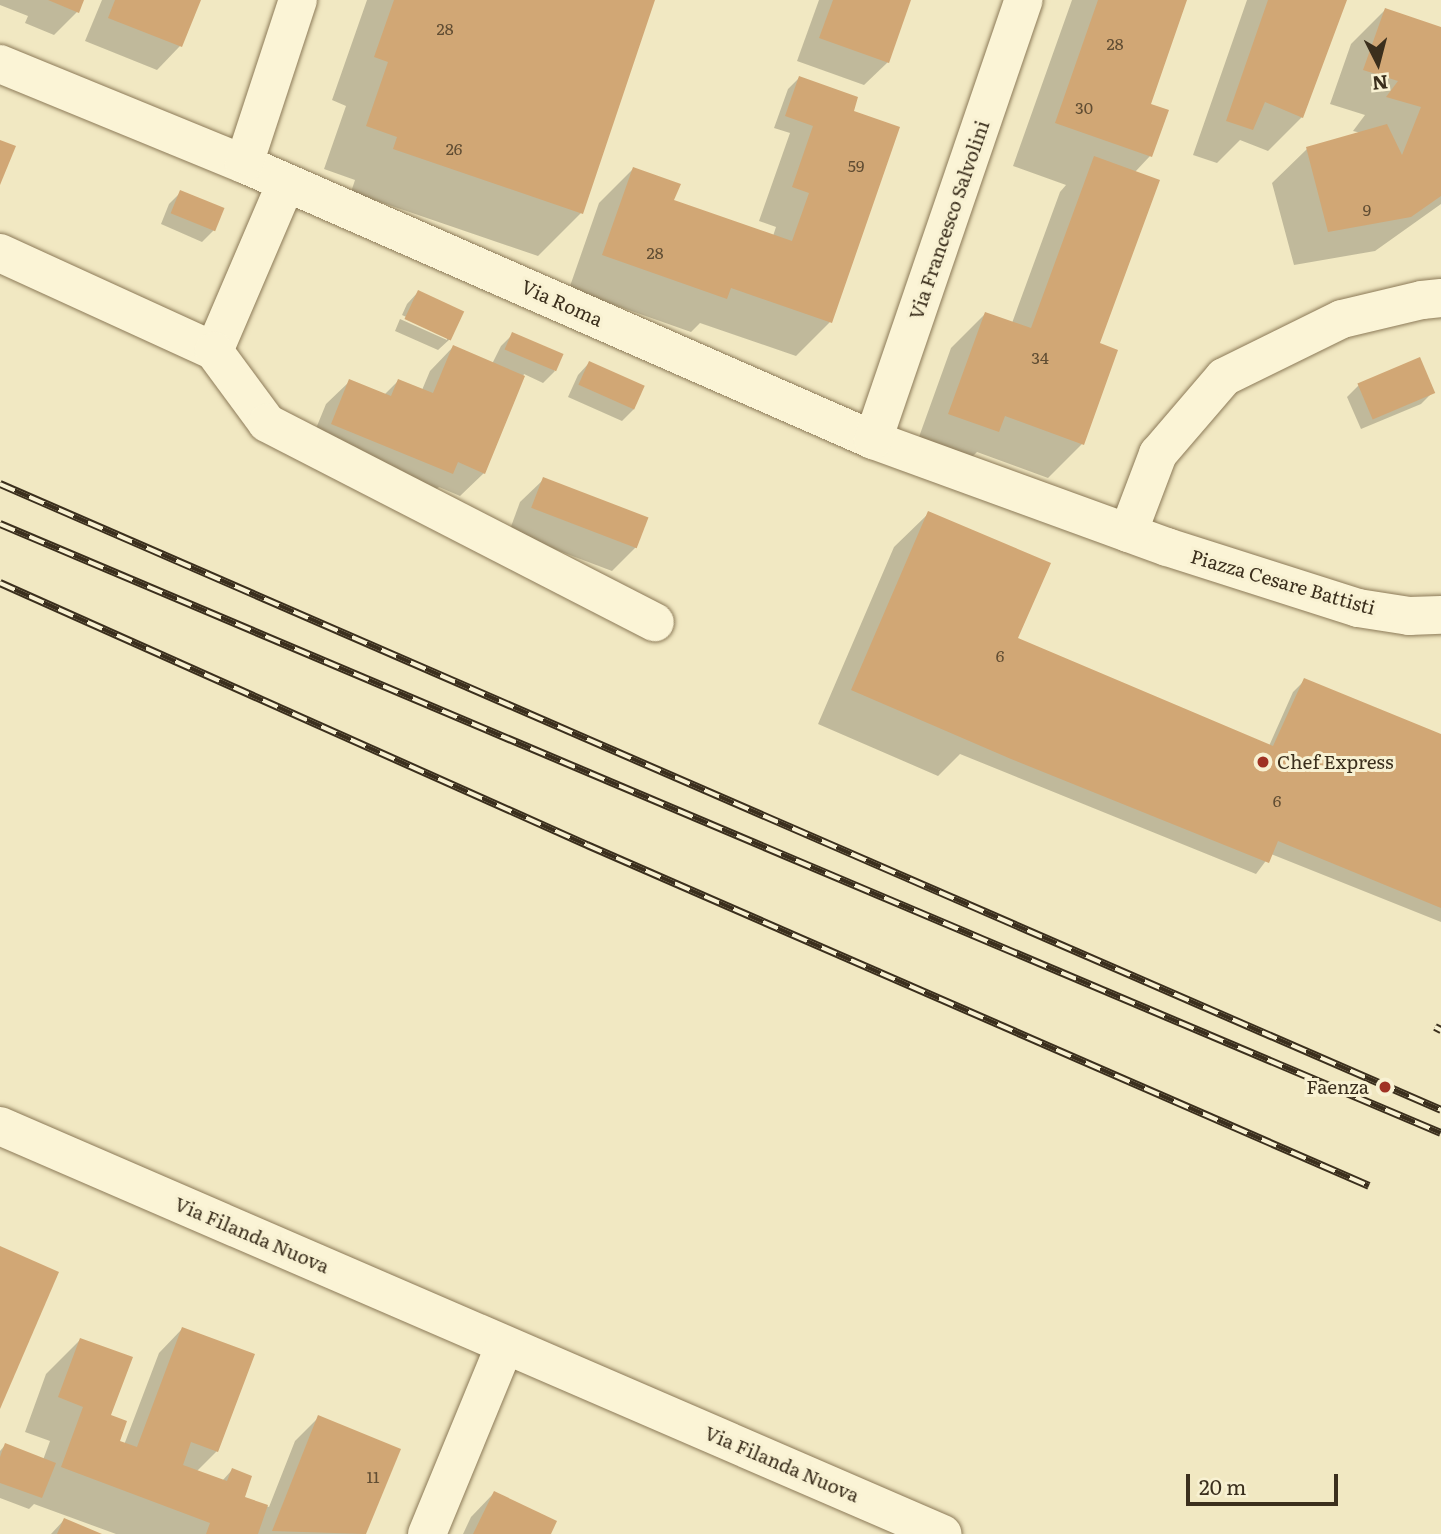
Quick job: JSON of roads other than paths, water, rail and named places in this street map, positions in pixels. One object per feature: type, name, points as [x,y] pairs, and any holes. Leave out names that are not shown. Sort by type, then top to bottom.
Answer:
[{"type":"street","points":[[244,164],[298,0]]},
{"type":"street","name":"Via Francesco Salvolini","points":[[873,440],[1024,0]]},
{"type":"street","name":"Via Roma","points":[[0,64],[244,164],[873,440],[1128,533]]},
{"type":"street","points":[[214,351],[286,183]]},
{"type":"street","points":[[0,253],[214,351],[267,423],[655,622]]},
{"type":"street","points":[[1128,533],[1158,454],[1224,377],[1342,320],[1422,300],[1441,299]]},
{"type":"street","name":"Piazza Cesare Battisti","points":[[1128,533],[1358,608],[1409,616],[1441,615]]},
{"type":"street","name":"Via Filanda Nuova","points":[[0,1126],[943,1534]]},
{"type":"street","points":[[426,1534],[505,1345]]},
{"type":"railway","points":[[0,484],[1441,1110]]},
{"type":"railway","points":[[0,524],[1441,1133]]},
{"type":"railway","points":[[0,583],[587,845],[1369,1186]]},
{"type":"railway","points":[[1435,1027],[1441,1030]]},
{"type":"place","name":"Chef Express","points":[[1263,762]]},
{"type":"place","name":"Faenza","points":[[1385,1087]]}]
